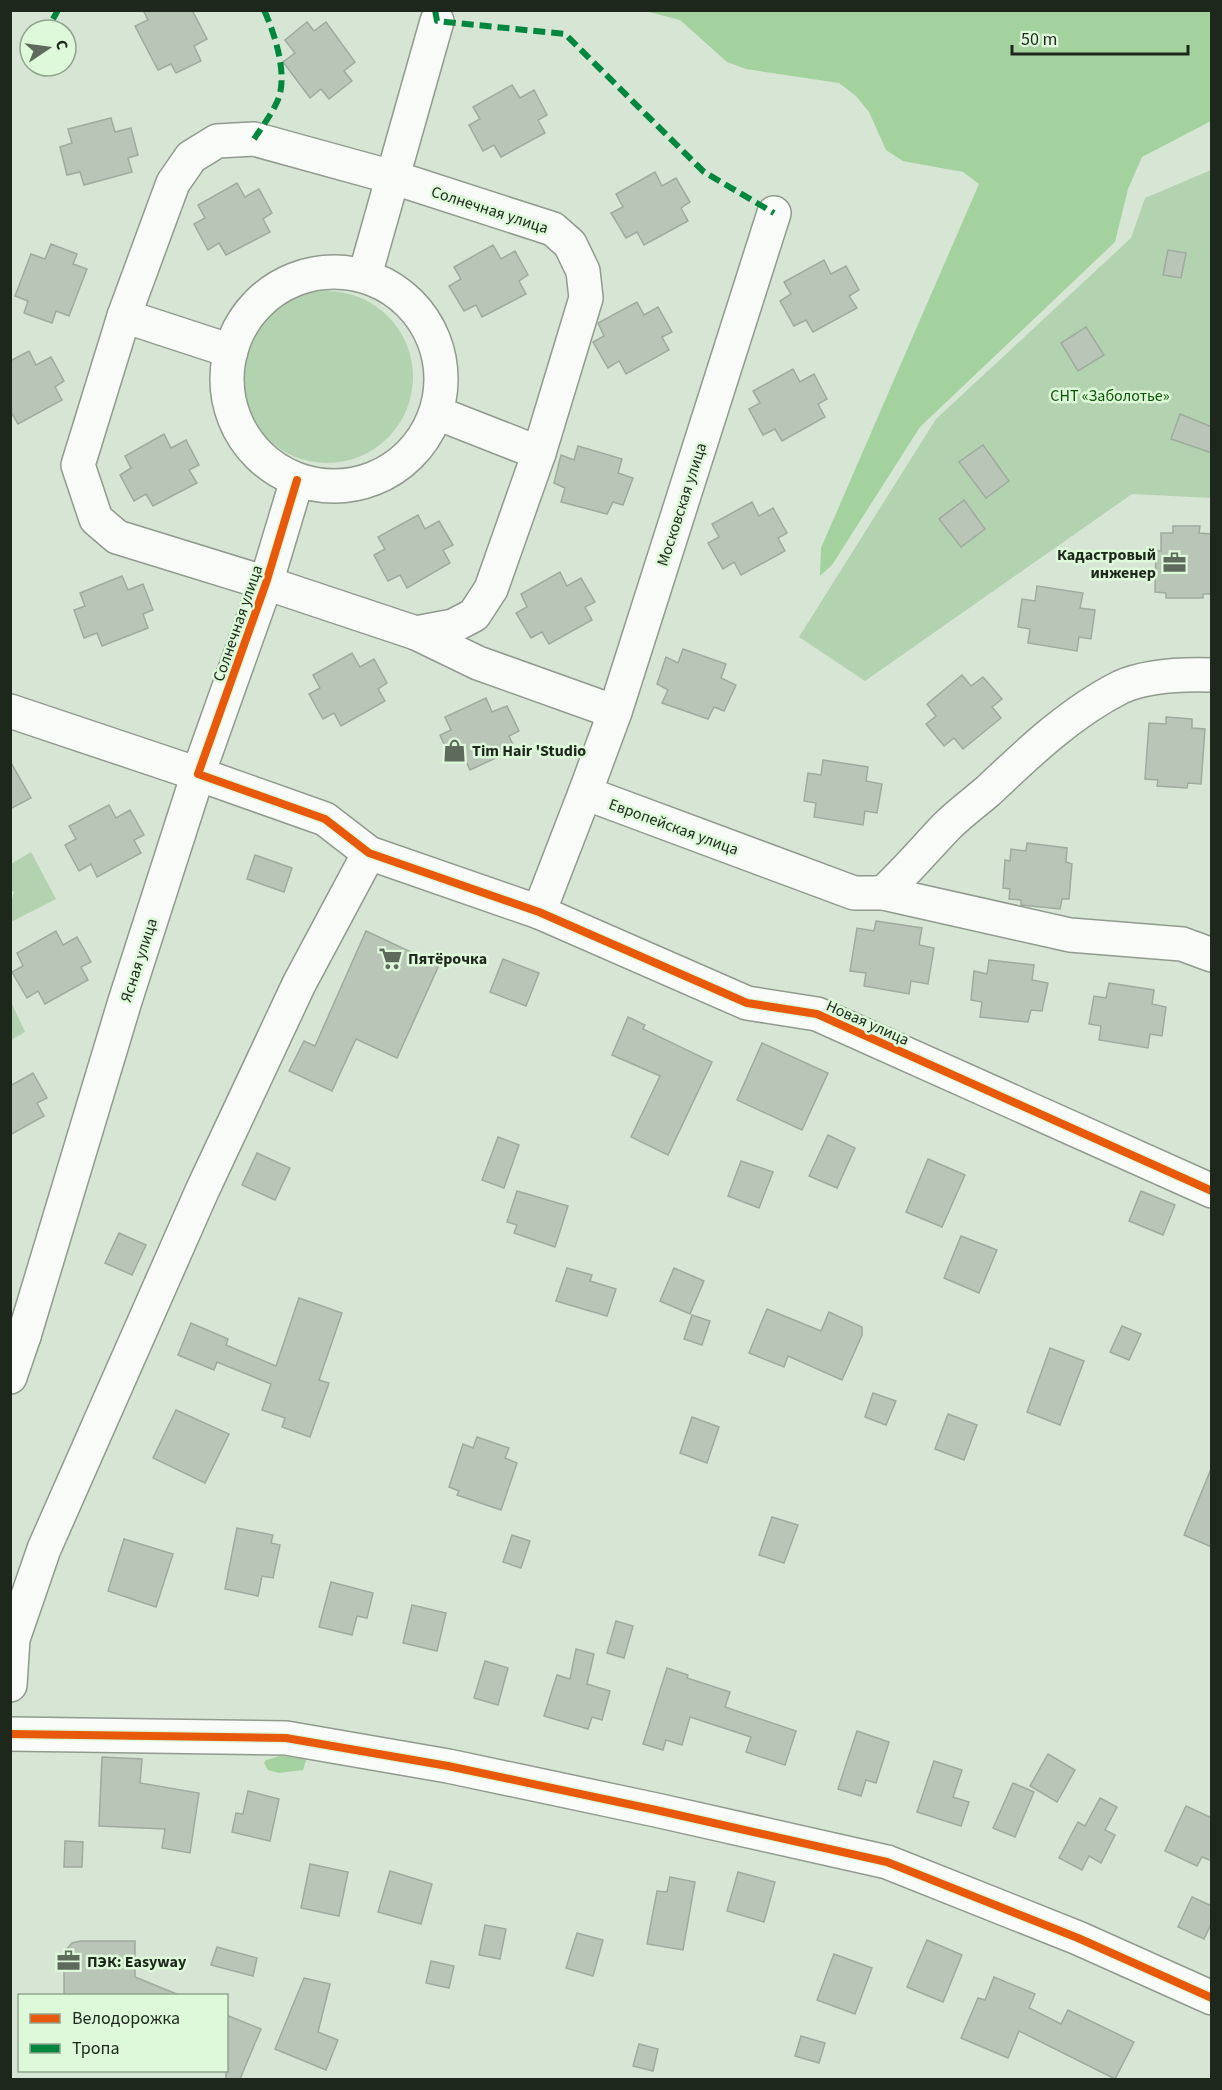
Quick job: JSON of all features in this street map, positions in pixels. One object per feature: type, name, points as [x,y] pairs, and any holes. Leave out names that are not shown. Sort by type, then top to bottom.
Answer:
[{"type":"street","points":[[365,275],[437,21]]},
{"type":"street","name":"Солнечная улица","points":[[416,633],[453,626],[474,615],[491,589],[539,453],[586,298],[583,272],[570,244],[553,229],[392,177],[254,139],[217,141],[191,157],[173,183],[124,316],[78,465],[96,519],[117,537],[416,633],[478,663],[615,712]]},
{"type":"street","name":"Московская улица","points":[[585,793],[615,712],[774,213]]},
{"type":"street","points":[[338,271],[365,275],[392,287],[414,306],[430,329],[440,356],[442,385],[437,413],[424,439],[405,461],[381,477],[353,485],[325,487],[297,480],[272,467],[252,449],[237,425],[228,399],[227,372],[231,351],[244,320],[262,299],[285,283],[311,273],[338,271]]},
{"type":"street","points":[[124,316],[231,351]]},
{"type":"street","points":[[437,413],[539,453]]},
{"type":"street","name":"Солнечная улица","points":[[198,774],[266,583],[297,480]]},
{"type":"street","points":[[883,893],[922,855],[946,827],[1020,759],[1063,724],[1123,687],[1159,677],[1212,675]]},
{"type":"street","points":[[10,711],[198,774]]},
{"type":"street","name":"Новая улица","points":[[198,774],[325,819],[369,853],[539,912],[747,1003],[817,1014],[1212,1191]]},
{"type":"street","name":"Ясная улица","points":[[10,1377],[17,1336],[198,774]]},
{"type":"street","points":[[539,912],[585,793]]},
{"type":"street","name":"Европейская улица","points":[[585,793],[854,893],[883,893],[1070,935],[1182,944],[1212,955]]},
{"type":"street","points":[[10,1685],[12,1635],[44,1549],[202,1191],[299,984],[369,853]]},
{"type":"street","points":[[10,1734],[286,1738],[448,1766],[644,1808],[887,1862],[1078,1938],[1212,1998]]},
{"type":"green space","points":[[645,11],[1211,11],[1211,121],[1142,157],[1128,189],[1115,242],[920,427],[832,565],[820,576],[821,548],[979,184],[963,172],[903,161],[886,150],[869,112],[856,96],[839,83],[746,69],[727,62],[680,20]]},
{"type":"green space","name":"СНТ «Заболотье»","points":[[1211,170],[1211,498],[1132,494],[865,681],[799,637],[936,419],[1131,238],[1145,198]]},
{"type":"green space","points":[[327,291],[360,297],[375,305],[388,316],[399,329],[407,344],[413,377],[407,410],[399,425],[388,438],[375,449],[360,457],[327,463],[294,457],[279,449],[266,438],[255,425],[247,410],[241,377],[247,344],[255,329],[266,316],[279,305],[294,297]]},
{"type":"green space","points":[[31,852],[56,899],[11,922],[11,903],[14,892],[11,890],[11,864]]},
{"type":"green space","points":[[11,1002],[25,1032],[10,1040]]},
{"type":"green space","points":[[280,1756],[306,1760],[303,1770],[279,1773],[268,1770],[264,1763],[266,1760]]},
{"type":"building","points":[[143,10],[192,10],[207,39],[194,46],[201,61],[176,73],[171,64],[158,70],[135,26],[148,20]]},
{"type":"building","points":[[307,22],[314,31],[326,22],[355,62],[344,71],[352,81],[329,99],[321,89],[310,98],[283,62],[295,53],[285,40]]},
{"type":"building","points":[[512,85],[520,98],[534,90],[547,115],[538,120],[545,133],[501,157],[494,145],[483,151],[469,125],[480,119],[473,107]]},
{"type":"building","points":[[111,118],[115,132],[131,128],[138,155],[128,158],[132,172],[84,185],[80,172],[67,175],[60,147],[72,143],[68,129]]},
{"type":"building","points":[[655,172],[662,186],[676,178],[690,202],[681,208],[688,221],[644,245],[637,232],[626,238],[611,213],[623,207],[616,194]]},
{"type":"building","points":[[237,183],[245,197],[259,189],[272,213],[263,219],[270,232],[226,255],[219,243],[208,250],[194,224],[205,218],[198,205]]},
{"type":"building","points":[[51,244],[77,254],[73,264],[87,269],[69,316],[56,311],[52,323],[24,313],[28,301],[15,296],[31,254],[45,259]]},
{"type":"building","points":[[493,245],[501,259],[515,251],[528,275],[519,281],[526,294],[482,317],[476,305],[464,311],[449,286],[461,279],[454,267]]},
{"type":"building","points":[[1168,250],[1186,253],[1181,278],[1163,275]]},
{"type":"building","points":[[824,260],[831,274],[846,266],[859,290],[849,296],[857,308],[813,332],[806,320],[794,326],[780,301],[791,294],[784,282]]},
{"type":"building","points":[[637,302],[644,315],[658,307],[672,332],[662,337],[669,350],[626,374],[619,361],[608,368],[593,342],[604,336],[598,323]]},
{"type":"building","points":[[1086,327],[1104,355],[1078,371],[1061,343]]},
{"type":"building","points":[[29,351],[36,365],[51,357],[64,381],[55,387],[62,400],[18,424],[10,410],[10,361]]},
{"type":"building","points":[[793,369],[800,382],[814,374],[827,399],[818,404],[825,417],[782,441],[775,429],[763,435],[749,409],[760,403],[753,391]]},
{"type":"building","points":[[1180,414],[1212,427],[1212,453],[1171,439]]},
{"type":"building","points":[[164,434],[171,448],[186,440],[199,465],[189,470],[197,483],[153,506],[146,494],[134,501],[120,475],[131,468],[125,456]]},
{"type":"building","points":[[983,445],[1009,481],[986,498],[959,462]]},
{"type":"building","points":[[578,446],[622,459],[618,473],[633,478],[623,505],[613,502],[607,514],[561,502],[565,488],[554,483],[561,455],[574,460]]},
{"type":"building","points":[[964,500],[985,529],[961,547],[939,519]]},
{"type":"building","points":[[752,502],[759,516],[773,508],[787,533],[778,538],[785,551],[741,575],[734,562],[723,569],[708,543],[719,537],[712,524]]},
{"type":"building","points":[[418,515],[425,529],[439,521],[453,545],[443,550],[450,563],[407,588],[400,575],[388,581],[374,555],[385,549],[378,537]]},
{"type":"building","points":[[1173,526],[1200,526],[1199,533],[1212,534],[1212,594],[1203,594],[1203,598],[1166,598],[1166,593],[1155,592],[1156,551],[1161,551],[1161,533],[1173,533]]},
{"type":"building","points":[[560,572],[567,586],[581,578],[595,602],[585,607],[592,620],[549,644],[542,632],[531,638],[516,613],[527,607],[521,594]]},
{"type":"building","points":[[122,576],[128,590],[143,584],[153,610],[143,614],[148,628],[102,646],[97,633],[84,638],[74,610],[85,606],[80,593]]},
{"type":"building","points":[[1037,586],[1083,593],[1080,608],[1095,610],[1091,639],[1079,637],[1077,651],[1028,643],[1030,629],[1018,627],[1022,599],[1035,601]]},
{"type":"building","points":[[683,649],[726,664],[721,678],[736,685],[724,711],[714,707],[708,719],[662,703],[668,690],[657,684],[666,657],[678,663]]},
{"type":"building","points":[[352,653],[360,667],[374,659],[387,683],[378,689],[385,701],[341,726],[334,713],[323,719],[309,694],[320,688],[313,675]]},
{"type":"building","points":[[962,675],[971,686],[983,677],[1002,699],[992,707],[1001,718],[963,749],[954,738],[944,746],[926,724],[936,716],[927,704]]},
{"type":"building","points":[[486,698],[492,712],[507,706],[519,731],[509,736],[515,749],[470,770],[464,757],[452,762],[440,735],[451,730],[445,717]]},
{"type":"building","points":[[1166,717],[1192,719],[1192,728],[1205,729],[1201,784],[1188,783],[1187,788],[1157,786],[1158,780],[1145,779],[1149,723],[1166,724]]},
{"type":"building","points":[[823,760],[868,767],[866,781],[882,784],[877,813],[865,811],[863,825],[814,817],[816,803],[804,801],[808,773],[821,775]]},
{"type":"building","points":[[10,761],[31,798],[10,809]]},
{"type":"building","points":[[109,805],[116,818],[130,810],[144,835],[134,840],[141,853],[97,877],[91,864],[79,871],[65,845],[76,839],[69,826]]},
{"type":"building","points":[[1027,843],[1067,848],[1066,862],[1072,864],[1069,899],[1062,899],[1060,909],[1021,905],[1021,900],[1009,899],[1010,889],[1003,888],[1005,860],[1010,861],[1011,849],[1026,851]]},
{"type":"building","points":[[255,855],[292,868],[284,892],[247,879]]},
{"type":"building","points":[[876,921],[922,928],[919,945],[934,948],[928,984],[911,981],[909,994],[864,986],[866,973],[850,971],[857,928],[874,931]]},
{"type":"building","points":[[56,931],[63,945],[77,937],[91,962],[81,967],[88,980],[45,1004],[38,991],[27,998],[12,972],[23,966],[17,953]]},
{"type":"building","points":[[366,931],[439,965],[397,1058],[356,1039],[332,1091],[289,1071],[304,1041],[315,1046]]},
{"type":"building","points":[[503,959],[539,973],[526,1006],[490,992]]},
{"type":"building","points":[[989,960],[1034,965],[1032,980],[1048,983],[1042,1011],[1031,1010],[1028,1022],[980,1017],[982,1002],[971,1000],[974,971],[987,974]]},
{"type":"building","points":[[1109,983],[1154,990],[1152,1004],[1166,1007],[1162,1036],[1150,1034],[1148,1048],[1099,1040],[1101,1026],[1089,1024],[1094,996],[1106,998]]},
{"type":"building","points":[[628,1017],[645,1025],[643,1029],[712,1062],[668,1155],[631,1137],[660,1076],[612,1055]]},
{"type":"building","points":[[762,1043],[828,1073],[802,1130],[737,1100]]},
{"type":"building","points":[[33,1073],[47,1098],[37,1103],[44,1116],[10,1135],[10,1086]]},
{"type":"building","points":[[828,1135],[855,1148],[837,1188],[809,1176]]},
{"type":"building","points":[[498,1137],[519,1145],[504,1188],[482,1180]]},
{"type":"building","points":[[257,1153],[290,1168],[275,1200],[242,1185]]},
{"type":"building","points":[[928,1159],[965,1175],[942,1227],[906,1212]]},
{"type":"building","points":[[741,1161],[773,1172],[759,1208],[728,1196]]},
{"type":"building","points":[[517,1191],[568,1206],[555,1247],[514,1233],[517,1225],[507,1222]]},
{"type":"building","points":[[1141,1191],[1175,1205],[1163,1235],[1129,1221]]},
{"type":"building","points":[[119,1233],[146,1245],[132,1275],[105,1263]]},
{"type":"building","points":[[961,1236],[997,1250],[979,1293],[944,1278]]},
{"type":"building","points":[[567,1268],[592,1275],[590,1281],[616,1289],[607,1316],[556,1301]]},
{"type":"building","points":[[674,1268],[704,1281],[690,1314],[660,1301]]},
{"type":"building","points":[[299,1298],[342,1313],[319,1380],[329,1383],[310,1437],[282,1427],[285,1418],[262,1410],[271,1384],[217,1362],[214,1370],[178,1355],[191,1323],[228,1339],[226,1345],[276,1366]]},
{"type":"building","points":[[767,1309],[821,1331],[829,1312],[862,1327],[862,1335],[842,1380],[788,1356],[784,1367],[749,1353]]},
{"type":"building","points":[[692,1315],[710,1321],[702,1345],[684,1339]]},
{"type":"building","points":[[1122,1326],[1141,1334],[1129,1360],[1110,1352]]},
{"type":"building","points":[[1050,1348],[1084,1361],[1060,1425],[1027,1412]]},
{"type":"building","points":[[873,1393],[896,1401],[886,1425],[865,1417]]},
{"type":"building","points":[[176,1410],[229,1434],[205,1483],[153,1458]]},
{"type":"building","points":[[948,1414],[977,1425],[964,1460],[935,1449]]},
{"type":"building","points":[[692,1417],[719,1427],[707,1463],[680,1453]]},
{"type":"building","points":[[477,1437],[509,1448],[505,1458],[517,1463],[501,1510],[457,1495],[459,1491],[449,1487],[463,1444],[473,1448]]},
{"type":"building","points":[[1212,1469],[1212,1547],[1184,1535]]},
{"type":"building","points":[[772,1517],[798,1525],[784,1563],[759,1555]]},
{"type":"building","points":[[237,1528],[273,1535],[271,1543],[280,1545],[273,1578],[262,1576],[258,1596],[225,1589]]},
{"type":"building","points":[[512,1535],[530,1541],[521,1568],[503,1562]]},
{"type":"building","points":[[124,1539],[173,1554],[156,1607],[108,1591]]},
{"type":"building","points":[[331,1582],[373,1593],[367,1618],[357,1616],[352,1635],[319,1627]]},
{"type":"building","points":[[412,1605],[446,1613],[437,1651],[403,1643]]},
{"type":"building","points":[[616,1621],[633,1626],[624,1658],[607,1653]]},
{"type":"building","points":[[576,1649],[594,1654],[587,1684],[610,1691],[602,1720],[592,1717],[588,1729],[544,1716],[557,1675],[570,1679]]},
{"type":"building","points":[[485,1661],[508,1668],[498,1705],[474,1698]]},
{"type":"building","points":[[667,1668],[688,1675],[687,1678],[730,1692],[725,1707],[796,1731],[785,1765],[746,1752],[751,1737],[690,1717],[682,1745],[666,1740],[663,1750],[643,1744]]},
{"type":"building","points":[[857,1731],[889,1742],[876,1783],[866,1780],[861,1796],[838,1789]]},
{"type":"building","points":[[1048,1754],[1075,1770],[1057,1802],[1030,1786]]},
{"type":"building","points":[[102,1757],[142,1759],[140,1783],[199,1793],[190,1853],[162,1848],[165,1829],[99,1826]]},
{"type":"building","points":[[934,1761],[962,1770],[953,1797],[969,1802],[961,1826],[917,1812]]},
{"type":"building","points":[[1013,1783],[1034,1792],[1015,1837],[993,1828]]},
{"type":"building","points":[[248,1791],[279,1799],[270,1841],[232,1832],[236,1813],[243,1814]]},
{"type":"building","points":[[1100,1798],[1117,1807],[1105,1830],[1115,1835],[1101,1863],[1089,1856],[1082,1870],[1059,1858],[1078,1822],[1085,1826]]},
{"type":"building","points":[[1186,1806],[1212,1818],[1212,1861],[1202,1857],[1197,1866],[1165,1851]]},
{"type":"building","points":[[65,1841],[83,1842],[82,1867],[64,1867]]},
{"type":"building","points":[[310,1864],[348,1872],[339,1916],[301,1908]]},
{"type":"building","points":[[390,1871],[432,1884],[421,1924],[378,1912]]},
{"type":"building","points":[[738,1872],[775,1882],[764,1922],[727,1911]]},
{"type":"building","points":[[670,1877],[695,1882],[683,1950],[647,1944],[657,1891],[667,1892]]},
{"type":"building","points":[[1192,1897],[1212,1906],[1212,1922],[1204,1939],[1178,1927]]},
{"type":"building","points":[[485,1925],[506,1929],[500,1959],[479,1955]]},
{"type":"building","points":[[577,1933],[603,1940],[593,1976],[566,1968]]},
{"type":"building","points":[[927,1940],[962,1955],[943,2002],[907,1987]]},
{"type":"building","points":[[135,1941],[135,1977],[177,1994],[64,1994],[64,1956],[72,1943]]},
{"type":"building","points":[[217,1947],[257,1958],[253,1976],[211,1965]]},
{"type":"building","points":[[834,1954],[872,1968],[855,2014],[817,2000]]},
{"type":"building","points":[[431,1961],[454,1966],[449,1988],[426,1983]]},
{"type":"building","points":[[994,1977],[1035,1994],[1029,2008],[1061,2024],[1068,2010],[1134,2042],[1115,2079],[1019,2031],[1008,2058],[961,2038],[978,1998],[985,2000]]},
{"type":"building","points":[[304,1978],[330,1984],[318,2032],[338,2040],[326,2070],[275,2049]]},
{"type":"building","points":[[228,2016],[261,2029],[240,2079],[226,2079]]},
{"type":"building","points":[[801,2036],[825,2043],[819,2063],[795,2056]]},
{"type":"building","points":[[639,2044],[658,2049],[653,2071],[633,2066]]},
{"type":"marked path","points":[[54,18],[58,10]]},
{"type":"marked path","points":[[254,139],[277,102],[282,80],[276,43],[264,10]]},
{"type":"marked path","points":[[435,10],[437,21],[565,34],[704,172],[774,213]]},
{"type":"cycle path","points":[[297,480],[266,583],[198,774],[325,819],[369,853],[539,912],[747,1003],[817,1014],[1212,1191]]},
{"type":"cycle path","points":[[10,1734],[286,1738],[448,1766],[656,1810],[887,1862],[1078,1938],[1212,1998]]},
{"type":"place","name":"Кадастровый инженер","points":[[1174,563]]},
{"type":"place","name":"Tim Hair 'Studio","points":[[454,750]]},
{"type":"place","name":"Пятёрочка","points":[[390,958]]},
{"type":"place","name":"ПЭК: Easyway","points":[[69,1961]]}]
